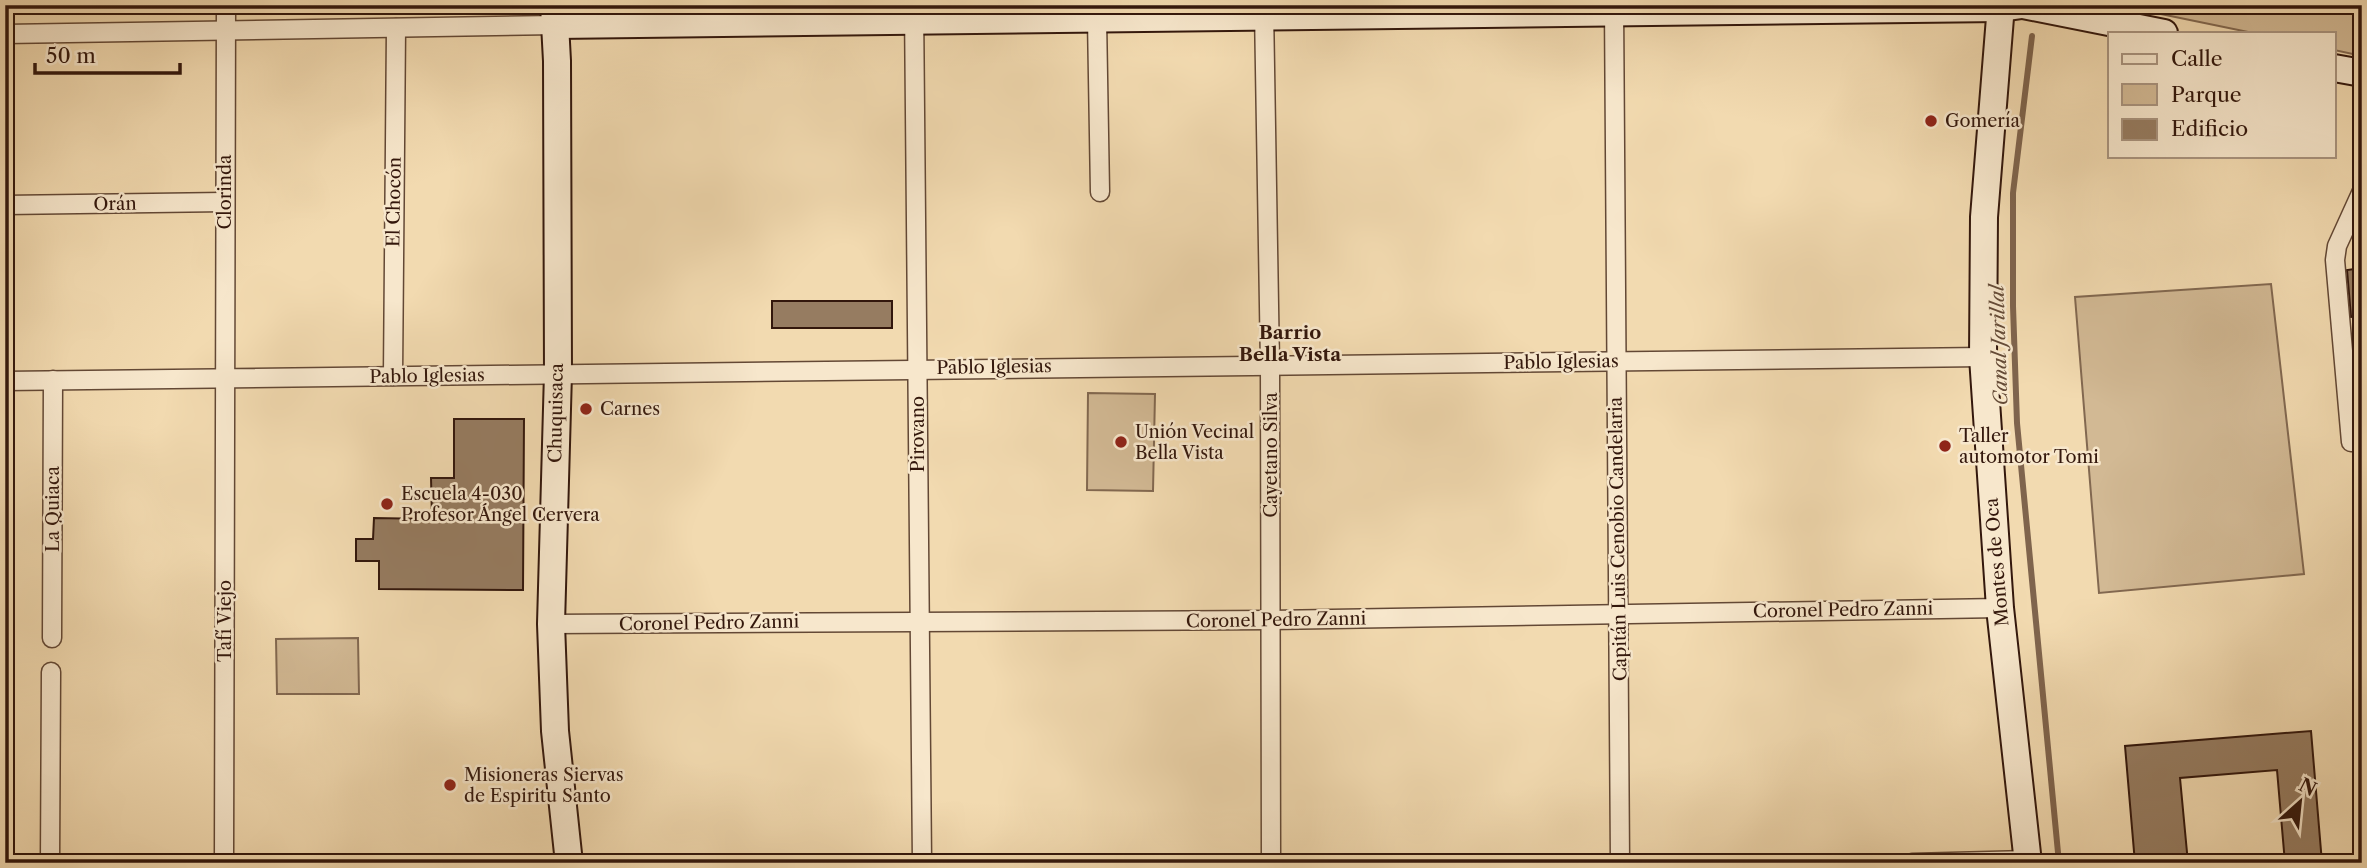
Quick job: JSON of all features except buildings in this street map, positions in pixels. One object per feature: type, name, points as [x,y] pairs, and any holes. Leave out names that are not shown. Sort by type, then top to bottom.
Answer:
[{"type":"street","name":"Clorinda","points":[[225,379],[226,5]]},
{"type":"street","points":[[5,34],[396,29],[555,15],[914,13],[1097,19],[1264,11],[2009,6],[2158,32]]},
{"type":"street","name":"Montes de Oca","points":[[2009,6],[1984,217],[1983,357],[2000,607],[2028,862]]},
{"type":"street","name":"Capitán Luis Cenobio Candelaria","points":[[1614,9],[1620,863]]},
{"type":"street","name":"Cayetano Silva","points":[[1264,11],[1270,365],[1271,863]]},
{"type":"street","name":"Pirovano","points":[[914,13],[922,863]]},
{"type":"street","name":"Chuquisaca","points":[[555,15],[558,373],[551,624],[555,731],[569,863]]},
{"type":"street","points":[[1097,19],[1100,192]]},
{"type":"street","name":"El Chocón","points":[[393,376],[396,29]]},
{"type":"street","points":[[2336,68],[2362,74]]},
{"type":"street","points":[[2362,191],[2337,246],[2335,260],[2351,442],[2362,441]]},
{"type":"street","name":"Orán","points":[[5,205],[225,202]]},
{"type":"street","name":"Pablo Iglesias","points":[[5,381],[1983,357]]},
{"type":"street","name":"Tafí Viejo","points":[[224,863],[225,379]]},
{"type":"street","name":"La Quiaca","points":[[52,638],[53,380]]},
{"type":"street","name":"Coronel Pedro Zanni","points":[[551,624],[1271,620],[2000,607]]},
{"type":"street","points":[[50,863],[51,672]]},
{"type":"street","points":[[1912,863],[2028,862]]},
{"type":"green space","points":[[2117,5],[2362,5],[2362,56],[2336,50],[2336,32],[2248,32]]},
{"type":"green space","points":[[2271,284],[2304,574],[2099,593],[2075,297]]},
{"type":"green space","name":"Unión Vecinal Bella Vista","points":[[1088,393],[1155,394],[1153,491],[1087,490]]},
{"type":"green space","points":[[358,638],[359,694],[277,694],[276,639]]},
{"type":"waterway","name":"Canal Jarillal","points":[[2032,36],[2013,193],[2013,306],[2017,423],[2059,863]]},
{"type":"place","name":"Gomería","points":[[1931,121]]},
{"type":"place","name":"Carnes","points":[[586,409]]},
{"type":"place","name":"Unión Vecinal Bella Vista","points":[[1121,442]]},
{"type":"place","name":"Taller automotor Tomi","points":[[1945,446]]},
{"type":"place","name":"Escuela 4-030 Profesor Ángel Cervera","points":[[387,504]]},
{"type":"place","name":"Misioneras Siervas de Espiritu Santo","points":[[450,785]]},
{"type":"district","name":"Barrio Bella Vista","points":[[1290,343]]}]
